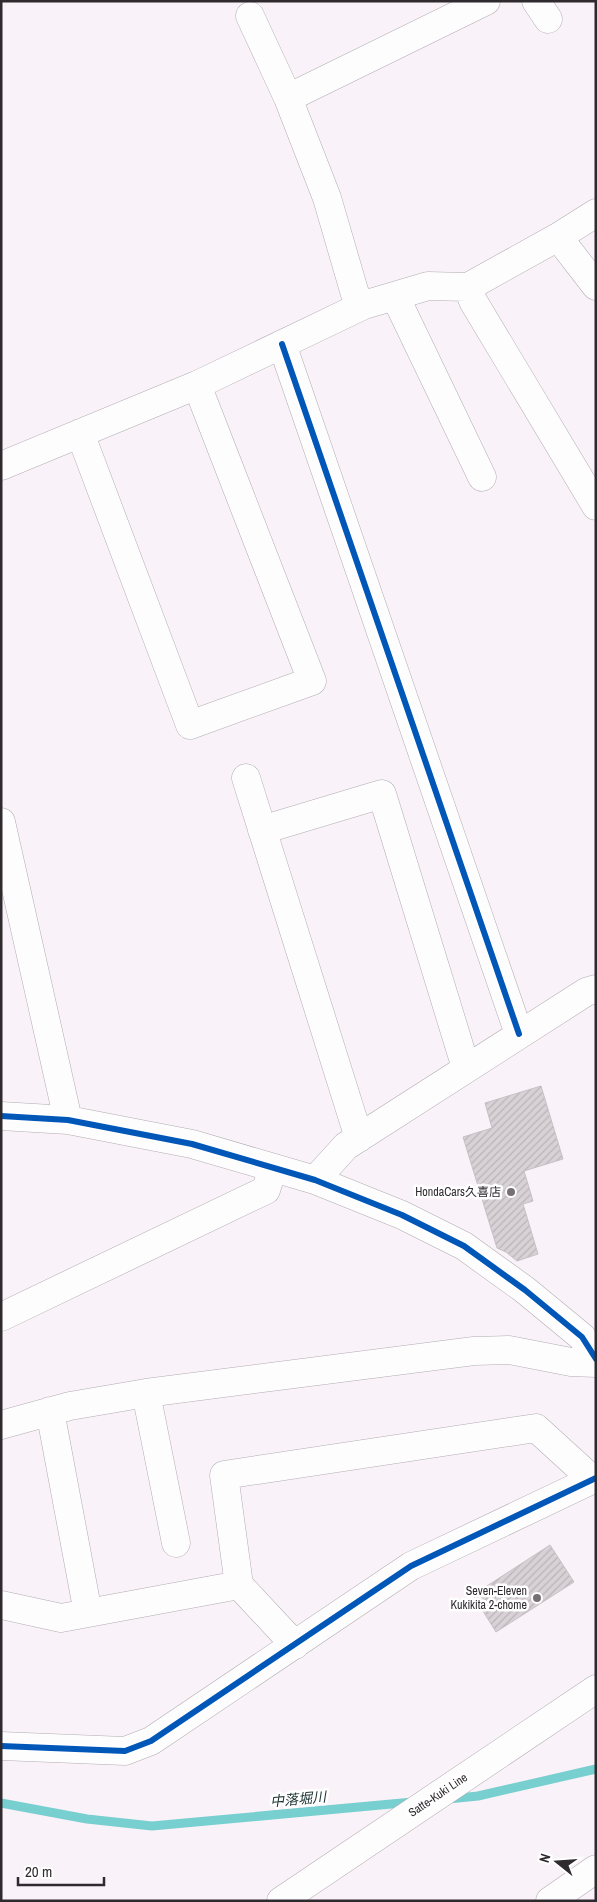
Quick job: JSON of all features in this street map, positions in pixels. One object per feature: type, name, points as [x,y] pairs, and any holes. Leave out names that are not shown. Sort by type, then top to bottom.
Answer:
[{"type":"street","points":[[288,98],[486,1]]},
{"type":"street","points":[[250,16],[288,98],[327,198],[355,294],[364,305]]},
{"type":"street","points":[[1,466],[197,386],[364,305],[428,286],[468,287],[558,237],[596,213]]},
{"type":"street","points":[[558,237],[596,286]]},
{"type":"street","points":[[468,287],[473,301],[596,506]]},
{"type":"street","points":[[395,296],[482,477]]},
{"type":"street","points":[[282,344],[519,1034]]},
{"type":"street","points":[[80,433],[190,725],[312,681],[197,386]]},
{"type":"street","points":[[246,778],[359,1138]]},
{"type":"street","points":[[262,830],[382,794],[466,1068]]},
{"type":"street","points":[[1,822],[68,1120]]},
{"type":"street","points":[[315,1180],[346,1146],[519,1034],[586,992],[596,989]]},
{"type":"street","points":[[1,1116],[68,1120],[192,1144],[315,1180],[402,1215],[464,1246],[525,1290],[582,1337],[596,1358]]},
{"type":"street","points":[[1,1317],[266,1190],[274,1168]]},
{"type":"street","points":[[1,1426],[70,1406],[146,1393],[474,1351],[509,1350],[571,1362],[596,1362]]},
{"type":"street","points":[[146,1393],[176,1543]]},
{"type":"street","points":[[50,1411],[88,1612]]},
{"type":"street","points":[[1,1746],[125,1751],[151,1741],[294,1646],[411,1566],[594,1479],[536,1428],[224,1474],[238,1585],[294,1646]]},
{"type":"street","points":[[1,1605],[61,1618],[238,1585]]},
{"type":"street","name":"Satte-Kuki Line","points":[[281,1901],[596,1689]]},
{"type":"street","points":[[550,1901],[596,1869]]},
{"type":"building","points":[[541,1086],[563,1159],[524,1171],[533,1201],[523,1204],[538,1254],[517,1261],[506,1252],[497,1248],[463,1137],[492,1128],[485,1103]]},
{"type":"building","points":[[550,1545],[574,1582],[496,1632],[473,1595]]},
{"type":"waterway","name":"中落堀川","points":[[448,1799],[478,1796],[596,1769]]},
{"type":"waterway","name":"中落堀川","points":[[1,1803],[87,1819],[152,1826],[413,1802]]},
{"type":"cycle path","points":[[282,344],[519,1034]]},
{"type":"cycle path","points":[[1,1116],[68,1120],[192,1144],[315,1180],[402,1215],[464,1246],[525,1290],[582,1337],[596,1359]]},
{"type":"cycle path","points":[[1,1746],[125,1751],[151,1741],[411,1566],[596,1478]]},
{"type":"place","name":"HondaCars久喜店","points":[[511,1192]]},
{"type":"place","name":"Seven-Eleven Kukikita 2-chome","points":[[537,1598]]}]
